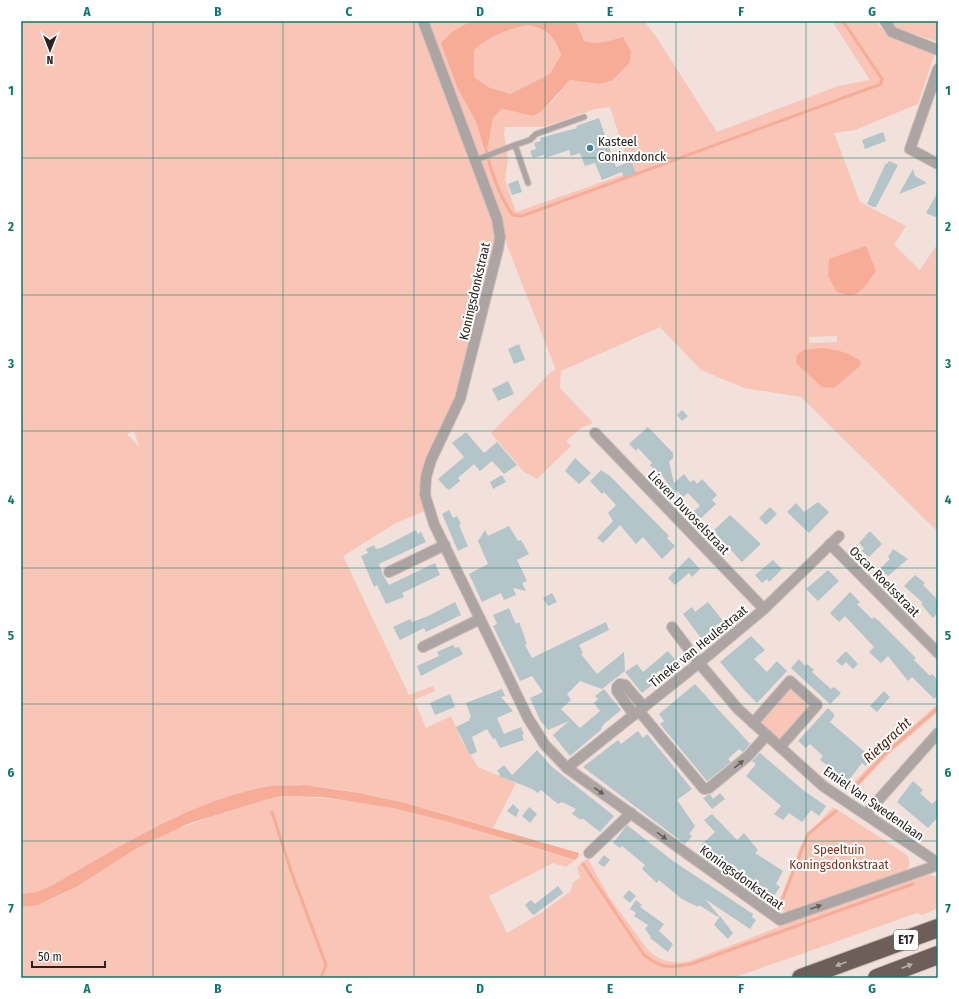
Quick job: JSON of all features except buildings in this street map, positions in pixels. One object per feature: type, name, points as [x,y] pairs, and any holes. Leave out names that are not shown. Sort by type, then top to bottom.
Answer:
[{"type":"highway","name":"E17","points":[[801,978],[936,929]]},
{"type":"highway","name":"E17","points":[[877,978],[938,955]]},
{"type":"street","name":"Koningsdonkstraat","points":[[422,21],[479,158],[497,219],[500,237],[460,399],[431,460],[426,476],[426,495],[434,524],[528,718],[545,745],[567,768],[780,920],[938,864]]},
{"type":"street","points":[[886,21],[892,32],[938,50]]},
{"type":"street","points":[[938,70],[910,148],[938,164]]},
{"type":"street","name":"Lieven Duvoselstraat","points":[[595,433],[764,609]]},
{"type":"street","name":"Tineke van Heulestraat","points":[[567,768],[700,663],[764,609],[839,536]]},
{"type":"street","name":"Oscar Roelsstraat","points":[[830,544],[938,653]]},
{"type":"street","points":[[389,572],[445,545]]},
{"type":"street","points":[[423,646],[480,619]]},
{"type":"street","name":"Emiel Van Swedenlaan","points":[[672,627],[738,709],[823,786],[938,864]]},
{"type":"street","points":[[753,723],[790,681],[817,705],[780,747]]},
{"type":"street","points":[[639,711],[704,789],[708,788],[748,756],[767,735]]},
{"type":"street","points":[[866,814],[938,733]]},
{"type":"street","points":[[589,853],[631,813]]},
{"type":"lane","points":[[479,158],[530,140],[536,134],[584,117]]},
{"type":"lane","points":[[515,145],[528,183]]},
{"type":"green space","points":[[21,21],[417,21],[495,229],[496,242],[456,397],[426,458],[425,511],[396,523],[343,556],[409,695],[433,686],[435,691],[414,700],[426,728],[451,716],[462,741],[478,767],[516,783],[493,828],[413,805],[356,792],[300,786],[274,786],[264,788],[221,799],[195,808],[170,819],[122,845],[51,886],[36,892],[21,894]],"holes":[[[134,431],[138,446],[127,434]]]},
{"type":"green space","points":[[428,21],[471,21],[452,32],[458,89],[476,122],[484,148],[488,146],[493,118],[502,109],[533,116],[552,102],[570,80],[599,84],[623,38],[599,43],[584,41],[576,21],[644,21],[657,38],[717,132],[838,86],[870,80],[832,21],[876,21],[895,39],[935,53],[918,104],[855,130],[834,133],[860,202],[906,226],[894,245],[920,270],[938,243],[938,532],[801,397],[744,388],[701,370],[660,327],[561,371],[560,388],[593,423],[581,428],[566,441],[571,446],[537,479],[524,472],[491,433],[551,372],[556,370],[508,248],[503,227]],"holes":[[[610,107],[631,172],[516,212],[505,180],[508,158],[504,135],[505,127],[543,127],[595,109]],[[837,336],[837,342],[809,343],[809,337]]]},
{"type":"green space","points":[[891,21],[933,21],[938,23],[938,42],[895,28]]},
{"type":"green space","points":[[528,25],[546,32],[553,38],[558,48],[561,55],[550,74],[510,94],[488,87],[474,77],[474,50],[499,34]]},
{"type":"green space","points":[[790,689],[810,705],[780,739],[777,740],[760,724],[760,720]]},
{"type":"green space","points":[[938,704],[938,712],[889,754],[854,791],[849,787],[885,750]]},
{"type":"green space","points":[[279,796],[343,800],[406,810],[575,860],[566,867],[553,863],[489,896],[507,933],[541,913],[571,891],[573,882],[580,878],[577,868],[582,862],[588,859],[609,897],[648,950],[663,960],[673,962],[690,961],[779,927],[777,925],[915,876],[930,875],[938,877],[938,908],[922,915],[917,913],[733,978],[21,978],[21,907],[37,904],[67,892],[123,856],[154,839],[206,819]]},
{"type":"green space","name":"Speeltuin Koningsdonkstraat","points":[[833,807],[907,855],[909,866],[905,872],[789,914],[778,906],[800,847],[812,830]]},
{"type":"shaded area","points":[[471,21],[576,21],[584,41],[599,43],[623,37],[631,52],[630,62],[613,80],[599,84],[570,80],[542,111],[533,116],[502,109],[493,118],[488,146],[484,148],[476,122],[458,89],[441,43],[452,32]],"holes":[[[528,25],[545,31],[553,38],[561,55],[550,74],[510,94],[488,87],[474,77],[474,50],[480,45],[492,37],[506,31]]]},
{"type":"shaded area","points":[[866,246],[876,271],[864,287],[856,294],[851,295],[837,292],[828,276],[829,259]]},
{"type":"shaded area","points":[[823,348],[848,354],[861,362],[860,366],[834,388],[822,387],[796,363],[797,355],[804,350]]},
{"type":"shaded area","points":[[304,785],[360,793],[405,803],[579,853],[578,857],[575,860],[446,821],[393,808],[323,797],[279,796],[190,823],[137,848],[76,887],[38,905],[21,907],[21,894],[36,892],[51,886],[130,840],[184,813],[241,793],[271,786]]},
{"type":"waterway","points":[[485,143],[499,191],[513,215],[522,216],[881,84],[882,79],[843,21]]},
{"type":"waterway","name":"Rietgracht","points":[[852,789],[887,752],[938,708]]},
{"type":"waterway","points":[[780,905],[808,834],[836,811]]},
{"type":"waterway","points":[[272,812],[291,871],[326,965],[321,978]]},
{"type":"waterway","points":[[583,864],[644,955],[656,963],[671,967],[691,964],[913,884]]},
{"type":"place","name":"Kasteel Coninxdonck","points":[[590,148]]}]
